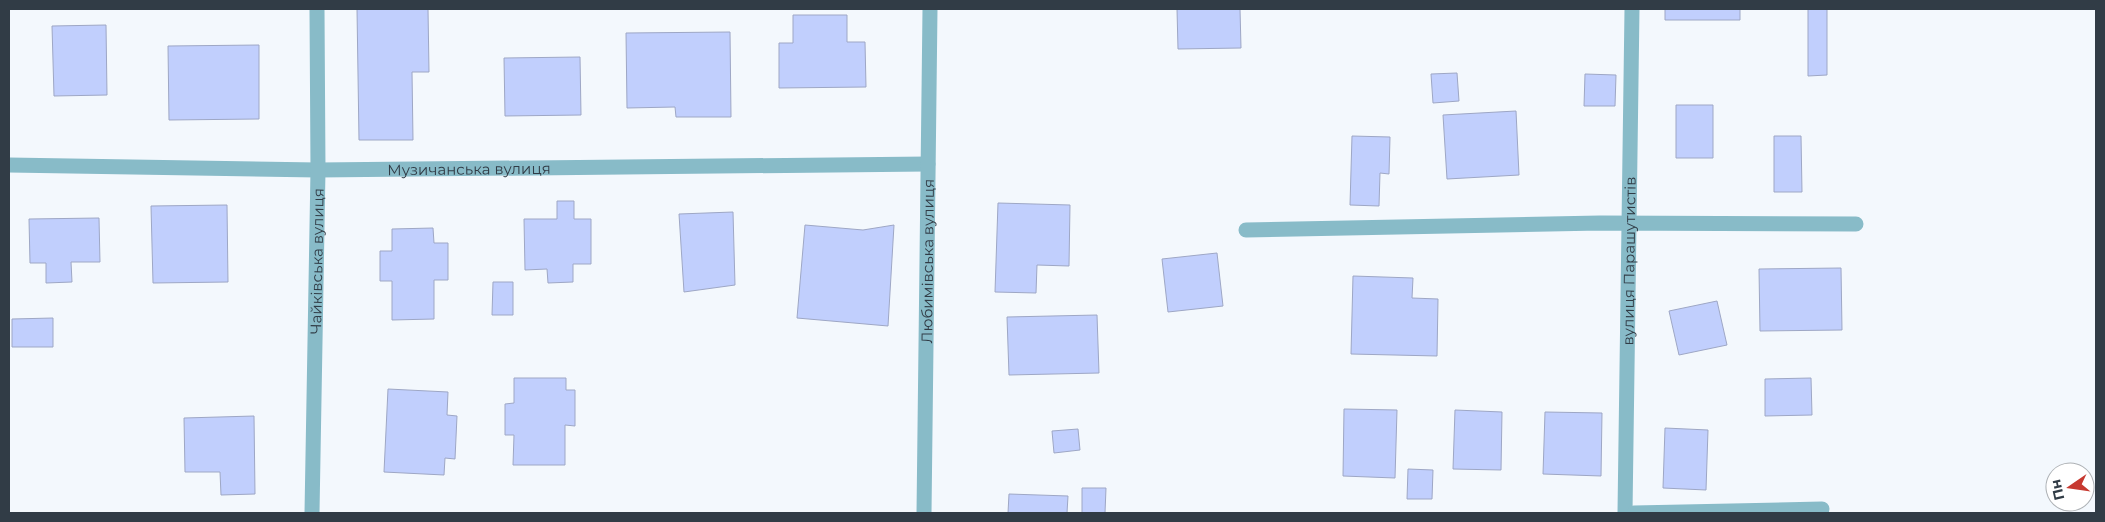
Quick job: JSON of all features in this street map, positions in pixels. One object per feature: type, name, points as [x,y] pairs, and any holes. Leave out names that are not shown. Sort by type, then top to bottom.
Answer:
[{"type":"street","name":"Чайківська вулиця","points":[[312,513],[318,170],[318,9]]},
{"type":"street","name":"Любимівська вулиця","points":[[924,513],[930,9]]},
{"type":"street","name":"вулиця Парашутистів","points":[[1625,513],[1632,9]]},
{"type":"street","name":"Музичанська вулиця","points":[[9,165],[318,170],[928,164]]},
{"type":"street","points":[[1246,230],[1630,223],[1856,224]]},
{"type":"street","points":[[1634,513],[1822,509]]},
{"type":"building","points":[[357,9],[428,9],[429,72],[412,72],[413,140],[359,140]]},
{"type":"building","points":[[1177,9],[1240,9],[1241,48],[1178,49]]},
{"type":"building","points":[[1665,9],[1740,9],[1740,20],[1665,20]]},
{"type":"building","points":[[1808,9],[1827,9],[1827,75],[1808,76]]},
{"type":"building","points":[[793,15],[847,15],[847,42],[865,42],[866,87],[779,88],[779,43],[793,43]]},
{"type":"building","points":[[106,25],[107,95],[54,96],[52,26]]},
{"type":"building","points":[[730,32],[731,117],[676,117],[675,107],[627,108],[626,33]]},
{"type":"building","points":[[259,45],[259,119],[169,120],[168,46]]},
{"type":"building","points":[[580,57],[581,115],[505,116],[504,58]]},
{"type":"building","points":[[1457,73],[1459,101],[1433,103],[1431,74]]},
{"type":"building","points":[[1585,74],[1616,75],[1615,106],[1584,106]]},
{"type":"building","points":[[1676,105],[1713,105],[1713,158],[1676,158]]},
{"type":"building","points":[[1516,111],[1519,175],[1447,179],[1443,115]]},
{"type":"building","points":[[1352,136],[1390,137],[1389,174],[1380,173],[1379,206],[1350,205]]},
{"type":"building","points":[[1774,136],[1801,136],[1802,192],[1774,192]]},
{"type":"building","points":[[557,201],[574,201],[574,219],[591,219],[591,264],[573,264],[573,282],[548,283],[547,269],[525,270],[524,219],[557,219]]},
{"type":"building","points":[[998,203],[1070,205],[1069,266],[1037,265],[1036,293],[995,292]]},
{"type":"building","points":[[227,205],[228,282],[153,283],[151,206]]},
{"type":"building","points":[[733,212],[735,285],[684,292],[679,214]]},
{"type":"building","points":[[99,218],[100,262],[71,262],[72,282],[46,283],[46,263],[30,263],[29,219]]},
{"type":"building","points":[[805,225],[863,230],[894,225],[888,326],[797,318]]},
{"type":"building","points":[[433,228],[434,243],[448,243],[448,280],[434,280],[434,319],[392,320],[392,281],[380,281],[380,251],[392,251],[392,229]]},
{"type":"building","points":[[1217,253],[1223,306],[1168,312],[1162,259]]},
{"type":"building","points":[[1841,268],[1842,330],[1760,331],[1759,269]]},
{"type":"building","points":[[1353,276],[1413,278],[1412,298],[1438,299],[1437,356],[1351,354]]},
{"type":"building","points":[[493,282],[513,282],[513,315],[492,315]]},
{"type":"building","points":[[1717,301],[1727,345],[1679,355],[1669,311]]},
{"type":"building","points":[[1097,315],[1099,373],[1009,375],[1007,317]]},
{"type":"building","points":[[53,318],[53,347],[12,347],[12,319]]},
{"type":"building","points":[[514,378],[566,378],[566,390],[575,390],[575,426],[565,425],[565,465],[513,465],[514,435],[505,435],[505,404],[514,403]]},
{"type":"building","points":[[1811,378],[1812,415],[1765,416],[1765,379]]},
{"type":"building","points":[[388,389],[448,392],[447,415],[457,416],[455,459],[445,458],[444,475],[384,472]]},
{"type":"building","points":[[1344,409],[1397,410],[1395,478],[1343,476]]},
{"type":"building","points":[[1455,410],[1502,412],[1501,470],[1453,469]]},
{"type":"building","points":[[1545,412],[1602,413],[1601,476],[1543,474]]},
{"type":"building","points":[[254,416],[255,494],[221,495],[220,472],[185,472],[184,418]]},
{"type":"building","points":[[1665,428],[1708,430],[1706,490],[1663,488]]},
{"type":"building","points":[[1078,429],[1080,450],[1054,453],[1052,431]]},
{"type":"building","points":[[1408,469],[1433,470],[1432,499],[1407,499]]},
{"type":"building","points":[[1082,488],[1106,488],[1105,513],[1082,513]]},
{"type":"building","points":[[1009,494],[1068,496],[1067,513],[1008,513]]}]
